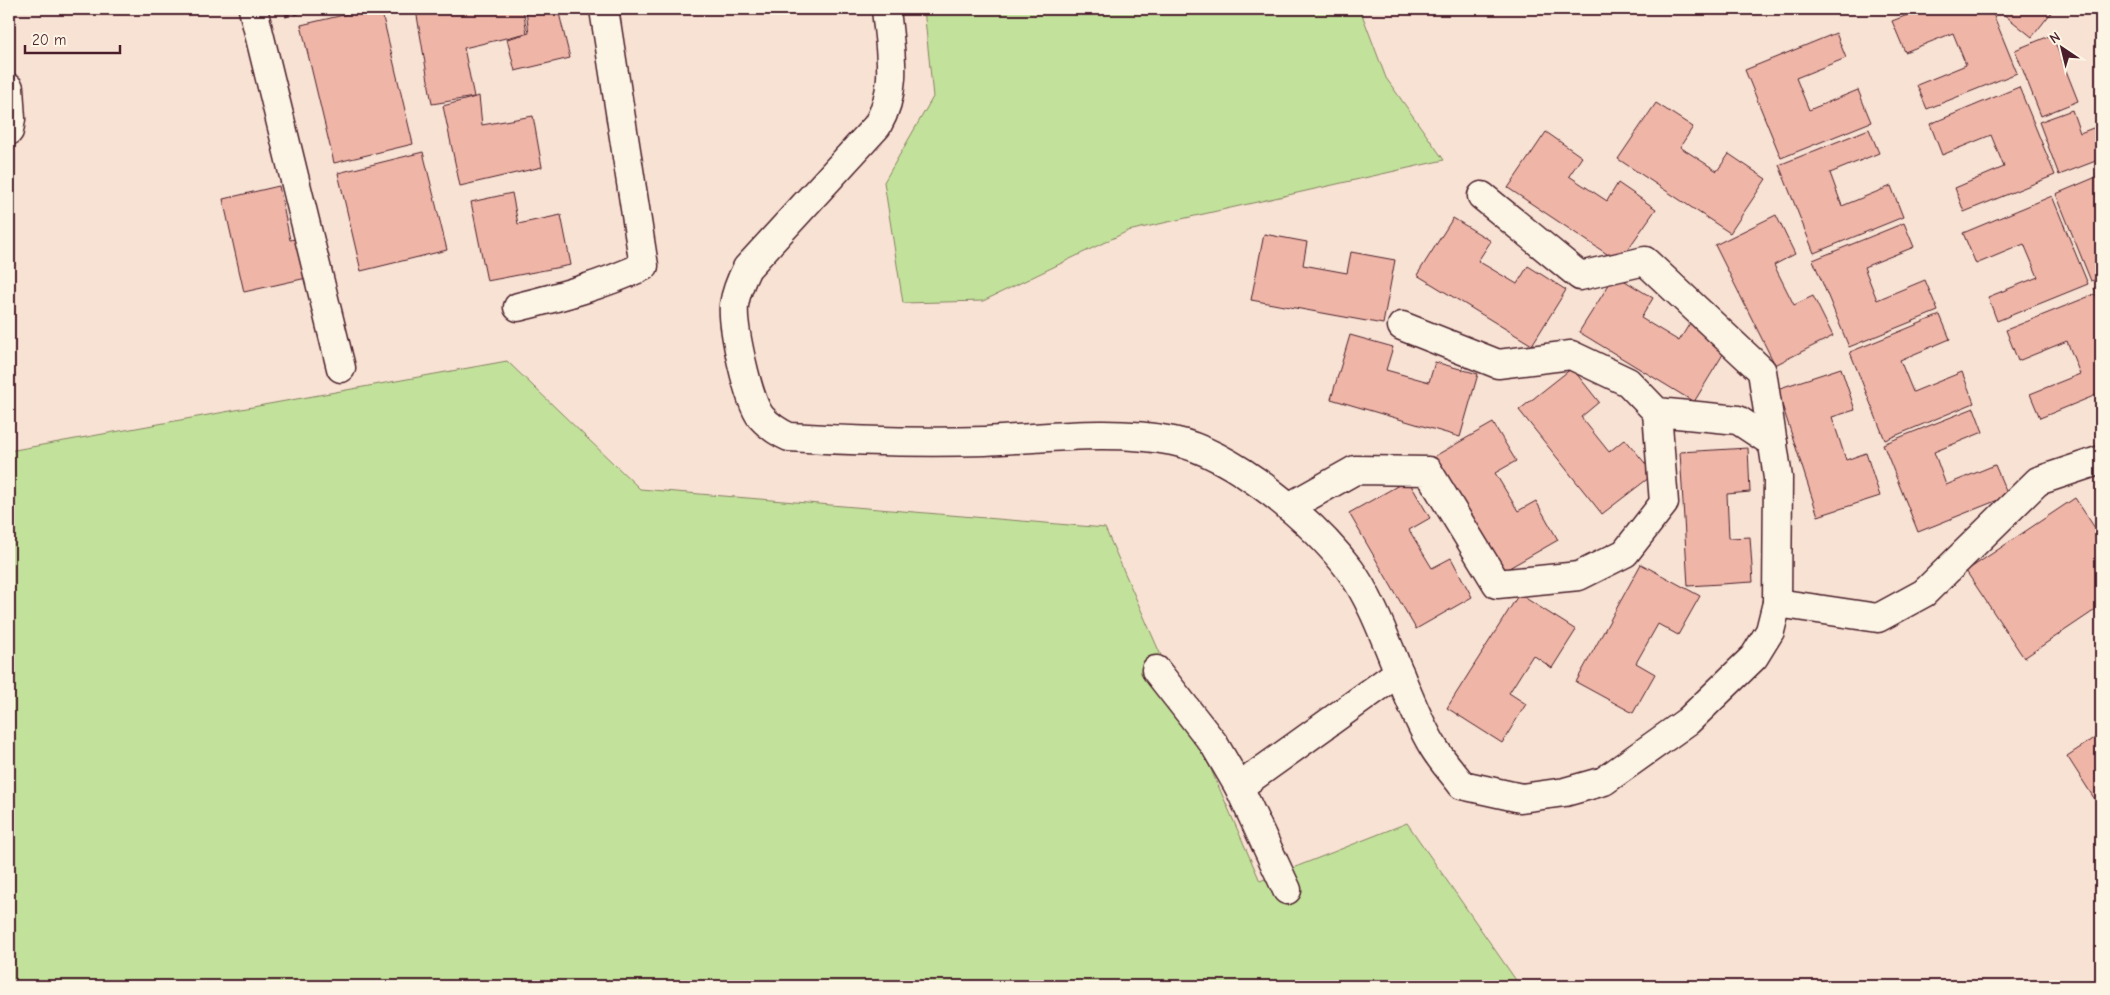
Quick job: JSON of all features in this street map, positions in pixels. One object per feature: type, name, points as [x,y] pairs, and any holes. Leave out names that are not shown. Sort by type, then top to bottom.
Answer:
[{"type":"street","points":[[252,9],[341,368]]},
{"type":"street","points":[[518,307],[576,293],[608,282],[644,266],[604,9]]},
{"type":"street","points":[[886,9],[892,70],[891,87],[885,111],[877,126],[747,268],[739,284],[734,307],[736,331],[753,404],[760,416],[773,429],[789,437],[830,440],[948,442],[1124,435],[1174,441],[1208,453],[1236,468],[1290,508],[1331,546],[1352,572],[1382,628],[1399,672],[1433,747],[1462,786],[1521,798],[1565,792],[1604,781],[1688,721],[1754,656],[1770,631],[1778,603],[1778,478],[1762,371],[1645,261],[1580,276],[1482,196]]},
{"type":"street","points":[[9,88],[11,120],[9,131]]},
{"type":"street","points":[[1290,508],[1355,470],[1428,471],[1497,584],[1579,576],[1625,553],[1664,504],[1657,412],[1628,382],[1571,356],[1498,364],[1402,326]]},
{"type":"street","points":[[1657,412],[1738,420],[1773,444]]},
{"type":"street","points":[[1778,603],[1878,618],[1924,594],[2038,481],[2101,460]]},
{"type":"street","points":[[1156,670],[1214,744],[1239,787],[1287,890]]},
{"type":"street","points":[[1239,787],[1399,672]]},
{"type":"green space","points":[[924,9],[1360,9],[1386,78],[1444,160],[1128,231],[983,301],[903,303],[884,182],[933,97]]},
{"type":"green space","points":[[507,361],[640,489],[1105,528],[1260,881],[1407,823],[1520,986],[9,986],[9,451]]},
{"type":"building","points":[[369,9],[381,9],[413,144],[334,163],[301,25]]},
{"type":"building","points":[[523,9],[527,33],[464,48],[474,97],[432,104],[416,10]]},
{"type":"building","points":[[558,9],[570,58],[515,71],[507,39],[529,33],[526,11]]},
{"type":"building","points":[[1923,9],[1991,9],[2017,73],[1927,109],[1917,85],[1966,65],[1953,33],[1905,52],[1892,21]]},
{"type":"building","points":[[1997,9],[2054,9],[2032,37]]},
{"type":"building","points":[[1836,33],[1846,58],[1796,78],[1809,110],[1858,90],[1871,122],[1781,158],[1745,70]]},
{"type":"building","points":[[2052,35],[2078,101],[2041,116],[2015,50]]},
{"type":"building","points":[[2019,87],[2055,175],[1964,212],[1955,188],[2004,167],[1991,135],[1942,155],[1930,124]]},
{"type":"building","points":[[479,96],[482,125],[533,116],[542,167],[460,186],[443,106]]},
{"type":"building","points":[[1656,103],[1693,127],[1680,147],[1717,171],[1729,154],[1766,179],[1730,233],[1618,159]]},
{"type":"building","points":[[2072,110],[2080,133],[2101,125],[2101,159],[2059,175],[2039,122]]},
{"type":"building","points":[[1869,129],[1879,153],[1830,173],[1842,206],[1891,186],[1903,217],[1814,253],[1779,165]]},
{"type":"building","points":[[1546,132],[1582,157],[1569,176],[1607,201],[1618,183],[1656,209],[1619,262],[1508,188]]},
{"type":"building","points":[[423,152],[447,250],[361,271],[338,173]]},
{"type":"building","points":[[2101,175],[2101,278],[2091,281],[2056,194]]},
{"type":"building","points":[[279,186],[290,240],[302,238],[311,277],[244,292],[223,199]]},
{"type":"building","points":[[512,193],[518,224],[561,215],[571,265],[487,281],[471,202]]},
{"type":"building","points":[[2052,196],[2088,284],[1997,321],[1988,297],[2038,277],[2024,244],[1976,264],[1963,233]]},
{"type":"building","points":[[1776,215],[1795,254],[1774,265],[1794,305],[1813,296],[1833,336],[1775,365],[1715,245]]},
{"type":"building","points":[[1453,218],[1491,241],[1478,261],[1517,284],[1528,266],[1566,290],[1532,345],[1417,275]]},
{"type":"building","points":[[1904,223],[1914,247],[1864,267],[1877,300],[1925,280],[1938,311],[1849,347],[1813,260]]},
{"type":"building","points":[[1264,234],[1307,242],[1303,265],[1347,273],[1351,252],[1395,260],[1383,324],[1251,300]]},
{"type":"building","points":[[1615,275],[1653,298],[1641,318],[1679,341],[1690,323],[1728,346],[1694,402],[1579,332]]},
{"type":"building","points":[[2101,286],[2101,305],[2094,288]]},
{"type":"building","points":[[2095,294],[2101,308],[2101,393],[2040,418],[2030,394],[2080,374],[2067,341],[2018,361],[2006,330]]},
{"type":"building","points":[[1940,315],[1950,339],[1900,360],[1913,392],[1962,372],[1974,403],[1885,440],[1850,352]]},
{"type":"building","points":[[1350,335],[1393,347],[1386,370],[1429,382],[1435,362],[1478,374],[1460,437],[1331,399]]},
{"type":"building","points":[[1572,368],[1599,402],[1581,417],[1609,452],[1625,439],[1654,474],[1602,514],[1519,410]]},
{"type":"building","points":[[1841,368],[1855,410],[1832,417],[1846,460],[1866,453],[1880,496],[1818,516],[1777,389]]},
{"type":"building","points":[[1974,408],[1983,432],[1934,452],[1946,485],[1995,465],[2008,496],[1918,532],[1883,444]]},
{"type":"building","points":[[1493,423],[1516,461],[1495,473],[1518,511],[1536,501],[1558,540],[1502,572],[1435,456]]},
{"type":"building","points":[[1748,448],[1750,492],[1727,494],[1729,538],[1750,537],[1753,582],[1688,586],[1680,452]]},
{"type":"building","points":[[1408,480],[1430,518],[1409,530],[1432,568],[1451,558],[1472,597],[1416,629],[1349,513]]},
{"type":"building","points":[[2075,498],[2101,537],[2101,606],[2024,658],[1966,571]]},
{"type":"building","points":[[1641,564],[1700,596],[1678,635],[1658,624],[1636,663],[1655,674],[1633,713],[1576,682]]},
{"type":"building","points":[[1519,594],[1576,630],[1552,668],[1533,655],[1509,693],[1526,704],[1502,743],[1447,708]]},
{"type":"building","points":[[2101,734],[2101,809],[2067,756]]}]
